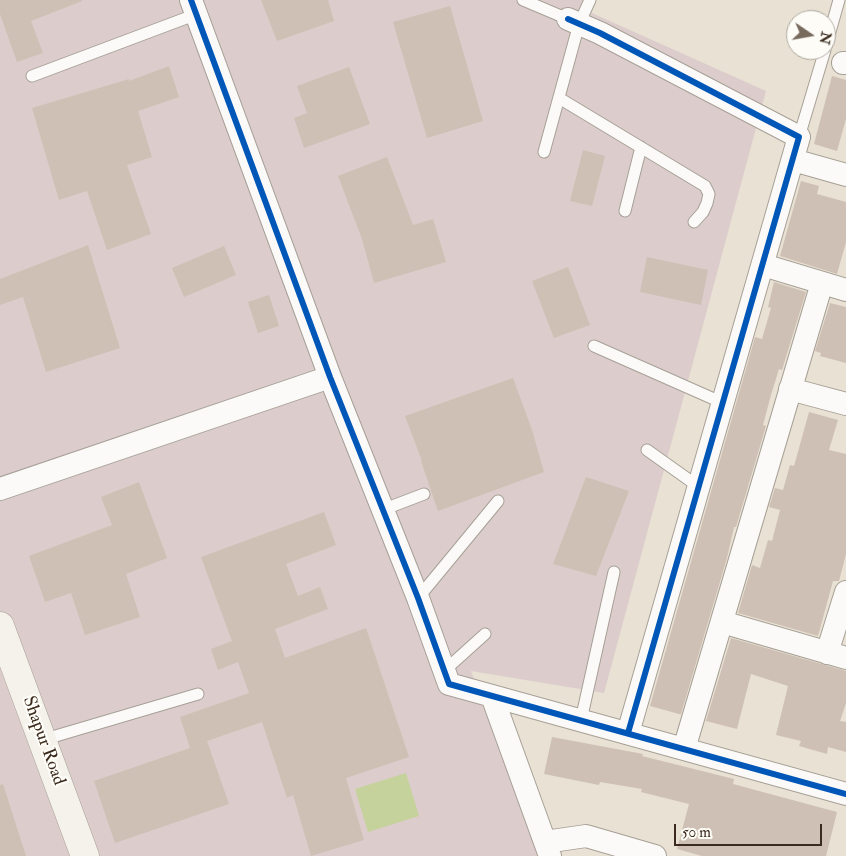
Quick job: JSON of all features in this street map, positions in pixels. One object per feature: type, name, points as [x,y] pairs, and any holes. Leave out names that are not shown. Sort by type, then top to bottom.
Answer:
[{"type":"street","points":[[194,7],[330,377],[418,598],[449,684],[846,794]]},
{"type":"street","points":[[574,22],[600,33],[799,136],[628,733]]},
{"type":"street","points":[[793,160],[846,176]]},
{"type":"street","points":[[763,265],[846,290]]},
{"type":"street","points":[[684,749],[822,283]]},
{"type":"street","points":[[0,488],[330,377]]},
{"type":"street","points":[[790,389],[846,404]]},
{"type":"street","points":[[722,622],[837,655],[846,592]]},
{"type":"street","name":"Shapur Road","points":[[0,626],[85,856]]},
{"type":"street","points":[[492,696],[547,849],[586,836],[655,856]]},
{"type":"lane","points":[[523,0],[574,22]]},
{"type":"lane","points":[[544,152],[559,98],[574,22],[590,0]]},
{"type":"lane","points":[[32,76],[194,7]]},
{"type":"lane","points":[[799,136],[822,60]]},
{"type":"lane","points":[[559,98],[706,186],[708,194],[707,203],[703,212],[694,222]]},
{"type":"lane","points":[[625,211],[641,147]]},
{"type":"lane","points":[[594,346],[723,403]]},
{"type":"lane","points":[[647,450],[699,486]]},
{"type":"lane","points":[[382,510],[424,494]]},
{"type":"lane","points":[[418,598],[498,501]]},
{"type":"lane","points":[[581,720],[614,572]]},
{"type":"lane","points":[[444,671],[485,634]]},
{"type":"lane","points":[[42,740],[198,694]]},
{"type":"shaded area","points":[[0,0],[586,0],[583,9],[766,91],[604,693],[471,671],[540,856],[0,856]]},
{"type":"green space","points":[[406,773],[419,816],[368,832],[355,789]]},
{"type":"building","points":[[0,0],[82,1],[31,21],[43,53],[17,62],[0,14]]},
{"type":"building","points":[[261,0],[328,0],[334,21],[277,41]]},
{"type":"building","points":[[450,6],[483,121],[427,138],[393,22]]},
{"type":"building","points":[[169,66],[179,97],[138,111],[152,157],[127,165],[151,234],[107,250],[87,191],[59,200],[32,108],[129,79],[129,81]]},
{"type":"building","points":[[349,67],[370,124],[304,148],[294,118],[307,113],[297,86]]},
{"type":"building","points":[[832,76],[846,80],[846,119],[837,151],[814,144]]},
{"type":"building","points":[[583,150],[605,156],[592,206],[570,201]]},
{"type":"building","points":[[387,157],[413,225],[433,219],[446,262],[374,283],[362,239],[338,176]]},
{"type":"building","points":[[801,181],[819,186],[817,194],[846,202],[846,242],[837,274],[780,256]]},
{"type":"building","points":[[88,245],[120,348],[46,372],[23,297],[0,305],[0,279]]},
{"type":"building","points":[[224,246],[236,275],[184,297],[172,268]]},
{"type":"building","points":[[647,257],[708,270],[701,305],[640,292]]},
{"type":"building","points":[[568,267],[590,325],[554,338],[532,281]]},
{"type":"building","points":[[774,282],[806,292],[782,370],[779,369],[771,395],[763,425],[766,426],[736,527],[734,527],[727,558],[681,714],[679,714],[650,706],[755,337],[762,339],[771,308],[768,307]]},
{"type":"building","points":[[269,295],[279,326],[258,333],[248,302]]},
{"type":"building","points":[[830,303],[846,307],[846,363],[820,356],[821,353],[815,351]]},
{"type":"building","points":[[513,378],[532,430],[544,472],[438,511],[405,416]]},
{"type":"building","points":[[809,412],[838,420],[829,450],[846,454],[846,554],[839,581],[833,581],[818,636],[738,613],[752,565],[760,568],[768,540],[772,541],[780,510],[769,507],[775,488],[783,490],[790,465],[794,466]]},
{"type":"building","points":[[586,477],[629,491],[596,576],[553,564]]},
{"type":"building","points":[[139,482],[167,558],[126,574],[140,617],[85,635],[71,593],[45,602],[29,556],[112,525],[101,497]]},
{"type":"building","points":[[324,512],[336,545],[286,564],[298,596],[320,587],[328,609],[275,629],[285,658],[366,628],[409,757],[346,778],[364,840],[311,856],[293,795],[287,798],[262,722],[207,741],[229,804],[115,843],[94,781],[190,748],[180,717],[249,693],[238,662],[218,670],[211,649],[232,641],[201,557]]},
{"type":"building","points":[[731,638],[846,671],[846,703],[840,721],[846,722],[846,752],[828,747],[827,754],[799,746],[801,741],[776,735],[788,686],[751,674],[737,729],[706,721]]},
{"type":"building","points":[[552,737],[643,754],[642,756],[734,779],[733,784],[837,812],[826,856],[702,856],[677,849],[689,804],[641,792],[642,789],[600,782],[599,785],[544,774]]},
{"type":"building","points":[[3,784],[26,856],[0,856],[0,785]]},
{"type":"cycle path","points":[[191,0],[330,377],[418,598],[449,684],[846,794]]},
{"type":"cycle path","points":[[568,19],[600,33],[799,137],[628,733]]}]
